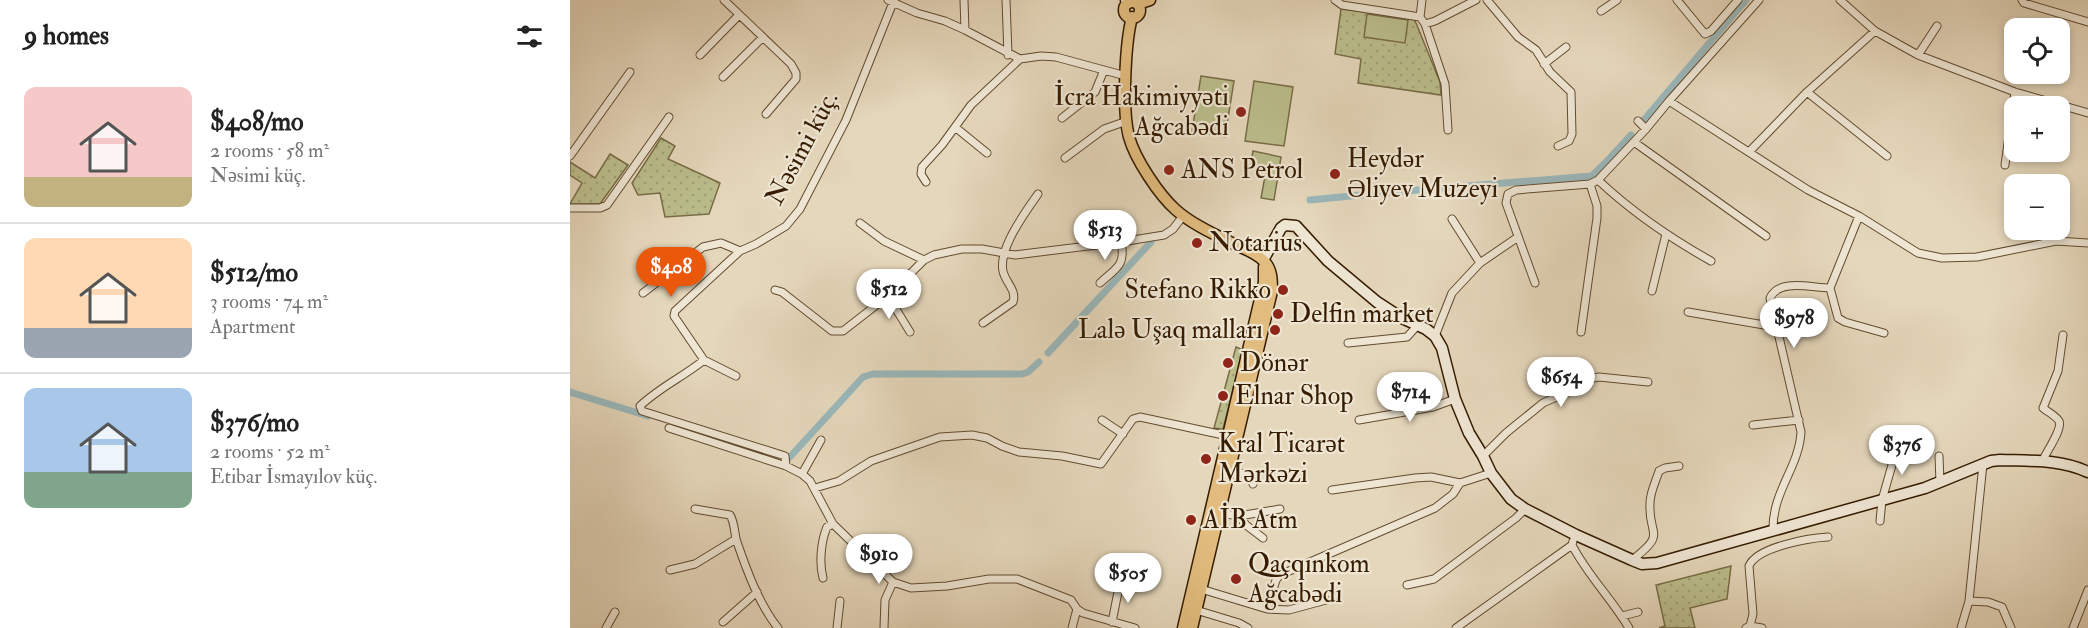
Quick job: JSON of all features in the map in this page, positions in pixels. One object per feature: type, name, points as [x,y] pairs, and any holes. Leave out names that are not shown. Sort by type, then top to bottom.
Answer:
[{"type":"main road","points":[[1150,0],[1131,2],[1125,6],[1125,13],[1132,17],[1126,76],[1127,121],[1130,140],[1144,167],[1166,200],[1183,216],[1263,260],[1271,272],[1272,291],[1192,628]]},
{"type":"main road","points":[[1183,628],[1264,282],[1263,260]]},
{"type":"street","points":[[724,0],[791,64],[796,73],[796,79],[766,114]]},
{"type":"street","points":[[964,0],[965,30]]},
{"type":"street","points":[[1006,0],[1008,55]]},
{"type":"street","points":[[1335,0],[1342,5],[1423,21],[1435,21],[1476,0]]},
{"type":"street","points":[[1422,0],[1423,21],[1445,84],[1448,130]]},
{"type":"street","points":[[1487,0],[1518,37],[1536,50],[1550,72],[1571,92],[1572,134],[1569,141],[1558,146]]},
{"type":"street","points":[[1600,11],[1617,0]]},
{"type":"street","points":[[1677,0],[1705,34],[1711,31],[1738,0]]},
{"type":"street","points":[[1535,283],[1506,203],[1508,194],[1516,190],[1590,184],[1598,180],[1759,0]]},
{"type":"street","points":[[1840,0],[1875,31],[1918,55],[2015,92],[2088,113]]},
{"type":"street","points":[[2022,0],[2024,3],[2088,22]]},
{"type":"street","name":"Nəsimi küç.","points":[[704,360],[674,316],[675,311],[740,251],[786,226],[800,209],[846,120],[892,1],[965,30],[1008,55],[1020,59],[1041,56],[1056,57],[1126,76]]},
{"type":"street","points":[[700,55],[739,15]]},
{"type":"street","points":[[1918,55],[1937,26]]},
{"type":"street","points":[[1749,152],[1808,92],[1875,31]]},
{"type":"street","points":[[723,77],[763,37]]},
{"type":"street","points":[[1544,64],[1566,47]]},
{"type":"street","points":[[926,182],[921,174],[922,167],[942,145],[970,105],[1020,59]]},
{"type":"street","points":[[1062,118],[1095,92],[1104,70]]},
{"type":"street","points":[[570,156],[630,72]]},
{"type":"street","points":[[1808,92],[1887,156]]},
{"type":"street","points":[[2005,165],[2015,92]]},
{"type":"street","points":[[1669,101],[1808,190],[1859,216],[1918,253],[1942,258],[1977,257],[2056,241],[2088,243]]},
{"type":"street","points":[[570,208],[600,208],[607,205],[669,117]]},
{"type":"street","points":[[1065,158],[1104,129],[1127,121]]},
{"type":"street","points":[[1638,121],[1646,129]]},
{"type":"street","points":[[955,127],[987,153]]},
{"type":"street","points":[[1634,142],[1766,236]]},
{"type":"street","points":[[1598,180],[1623,203],[1666,234],[1711,261]]},
{"type":"street","points":[[1581,332],[1597,218],[1597,206],[1590,184]]},
{"type":"street","points":[[984,324],[1013,302],[1015,297],[1003,273],[1002,263],[1020,219],[1038,194]]},
{"type":"street","points":[[775,290],[782,292],[832,332],[843,331],[888,296],[924,260],[962,249],[982,249],[1005,254],[1041,253],[1164,235],[1173,229],[1183,216]]},
{"type":"street","points":[[1859,216],[1830,288],[1838,318],[1884,333]]},
{"type":"street","points":[[1452,219],[1480,263]]},
{"type":"street","points":[[860,223],[884,241],[924,260]]},
{"type":"street","points":[[1263,260],[1281,228],[1285,225],[1296,226],[1328,261],[1369,295],[1435,336],[1442,348],[1455,399],[1469,433],[1491,473],[1511,499],[1574,540],[1642,564],[1657,563],[1882,500],[1940,482],[2000,459],[2067,464],[2088,472]]},
{"type":"street","points":[[1652,291],[1666,234]]},
{"type":"street","points":[[1435,336],[1452,293],[1494,251],[1518,237]]},
{"type":"street","points":[[1100,283],[1122,262],[1124,253],[1121,242]]},
{"type":"street","points":[[643,292],[703,247],[721,243],[740,251]]},
{"type":"street","points":[[1773,531],[1774,510],[1778,496],[1801,442],[1802,432],[1770,298],[1778,288],[1785,286],[1830,288]]},
{"type":"street","points":[[888,296],[910,332]]},
{"type":"street","points":[[1688,312],[1776,327]]},
{"type":"street","points":[[1348,343],[1407,337],[1417,326]]},
{"type":"street","points":[[2042,462],[2060,424],[2058,418],[2043,408],[2058,371],[2063,335]]},
{"type":"street","points":[[736,376],[704,360],[657,390],[640,406],[642,411],[785,456],[786,466]]},
{"type":"street","points":[[1483,456],[1506,433],[1543,403],[1577,388],[1588,379],[1599,377],[1648,382]]},
{"type":"street","points":[[1359,420],[1433,406],[1455,399]]},
{"type":"street","points":[[815,488],[839,481],[871,461],[940,437],[972,435],[987,438],[1019,452],[1062,456],[1095,464],[1104,461],[1134,419],[1140,417],[1228,436]]},
{"type":"street","points":[[1102,420],[1123,434]]},
{"type":"street","points":[[1753,424],[1799,420]]},
{"type":"street","points":[[669,428],[786,466],[802,474],[815,488],[833,524],[893,582],[911,588],[947,586],[989,579],[1017,579],[1071,600],[1083,613],[1135,628]]},
{"type":"street","points":[[1880,521],[1882,500],[1892,465],[1885,434]]},
{"type":"street","points":[[802,474],[821,440]]},
{"type":"street","points":[[1939,456],[1940,482]]},
{"type":"street","points":[[1961,628],[1969,601],[1983,464]]},
{"type":"street","points":[[1632,560],[1651,544],[1654,538],[1650,500],[1659,471],[1679,466]]},
{"type":"street","points":[[1229,470],[1249,475],[1253,484]]},
{"type":"street","points":[[1332,490],[1431,477],[1460,483],[1491,473]]},
{"type":"street","points":[[1267,609],[1276,580],[1280,575],[1291,568],[1435,508],[1453,494],[1460,483]]},
{"type":"street","points":[[1407,585],[1434,579],[1516,518],[1525,508]]},
{"type":"street","points":[[695,509],[730,515],[736,539],[757,592],[778,628]]},
{"type":"street","points":[[1219,513],[1239,516],[1280,509]]},
{"type":"street","points":[[1239,516],[1246,525],[1263,538]]},
{"type":"street","points":[[823,578],[821,562],[824,535],[827,527],[833,524]]},
{"type":"street","points":[[1762,628],[1748,627],[1753,614],[1749,567],[1751,561],[1758,555],[1773,549],[1812,538],[1828,537]]},
{"type":"street","points":[[669,570],[695,564],[736,539]]},
{"type":"street","points":[[1574,540],[1593,581],[1617,606],[1629,628]]},
{"type":"street","points":[[1456,628],[1574,540]]},
{"type":"street","points":[[877,567],[902,542]]},
{"type":"street","points":[[884,628],[885,600],[893,582]]},
{"type":"street","points":[[1112,622],[1120,582]]},
{"type":"street","points":[[1201,589],[1267,609],[1289,610],[1326,600]]},
{"type":"street","points":[[2073,628],[2088,590]]},
{"type":"street","points":[[723,622],[757,592]]},
{"type":"street","points":[[837,628],[840,601]]},
{"type":"street","points":[[1969,601],[1988,602],[2002,607],[2011,628]]},
{"type":"street","points":[[1072,628],[1077,609]]},
{"type":"street","points":[[1196,610],[1248,628]]},
{"type":"street","points":[[606,628],[615,612]]},
{"type":"street","points":[[1622,616],[1638,612]]},
{"type":"green space","points":[[1341,9],[1413,18],[1440,82],[1441,95],[1358,83],[1361,59],[1335,54]]},
{"type":"green space","points":[[1367,14],[1408,20],[1405,43],[1364,37]]},
{"type":"green space","points":[[1201,76],[1234,81],[1225,137],[1192,131]]},
{"type":"green space","points":[[1254,81],[1293,87],[1284,146],[1245,141]]},
{"type":"green space","points":[[661,138],[675,146],[668,159],[720,183],[709,214],[665,217],[660,193],[638,195],[632,183]]},
{"type":"green space","points":[[1253,151],[1281,157],[1274,200],[1261,198],[1266,171],[1250,168]]},
{"type":"green space","points":[[610,154],[628,165],[600,204],[570,204],[582,183],[570,175],[570,162],[595,178]]},
{"type":"green space","points":[[1236,347],[1243,350],[1223,429],[1214,428]]},
{"type":"green space","points":[[1731,566],[1727,599],[1690,608],[1695,628],[1659,628],[1665,626],[1656,585]]},
{"type":"waterway","points":[[1643,121],[1746,0]]},
{"type":"waterway","points":[[1620,147],[1631,135]]},
{"type":"waterway","points":[[1610,158],[1617,150]]},
{"type":"waterway","points":[[1393,192],[1592,176],[1608,160]]},
{"type":"waterway","points":[[1310,200],[1392,192]]},
{"type":"waterway","points":[[1048,353],[1151,242]]},
{"type":"waterway","points":[[789,458],[863,377],[873,374],[1022,374],[1028,372],[1039,362]]},
{"type":"waterway","points":[[570,392],[648,416]]},
{"type":"place","name":"İcra Hakimiyyəti Ağcabədi","points":[[1241,112]]},
{"type":"place","name":"ANS Petrol","points":[[1169,170]]},
{"type":"place","name":"Heydər Əliyev Muzeyi","points":[[1335,174]]},
{"type":"place","name":"Notarius","points":[[1197,243]]},
{"type":"place","name":"Stefano Rikko","points":[[1283,290]]},
{"type":"place","name":"Delfin market","points":[[1278,314]]},
{"type":"place","name":"Lalə Uşaq malları","points":[[1275,330]]},
{"type":"place","name":"Dönər","points":[[1228,363]]},
{"type":"place","name":"Elnar Shop","points":[[1223,396]]},
{"type":"place","name":"Kral Ticarət Mərkəzi","points":[[1206,459]]},
{"type":"place","name":"AİB Atm","points":[[1191,520]]},
{"type":"place","name":"Qaçqınkom Ağcabədi","points":[[1236,579]]}]
